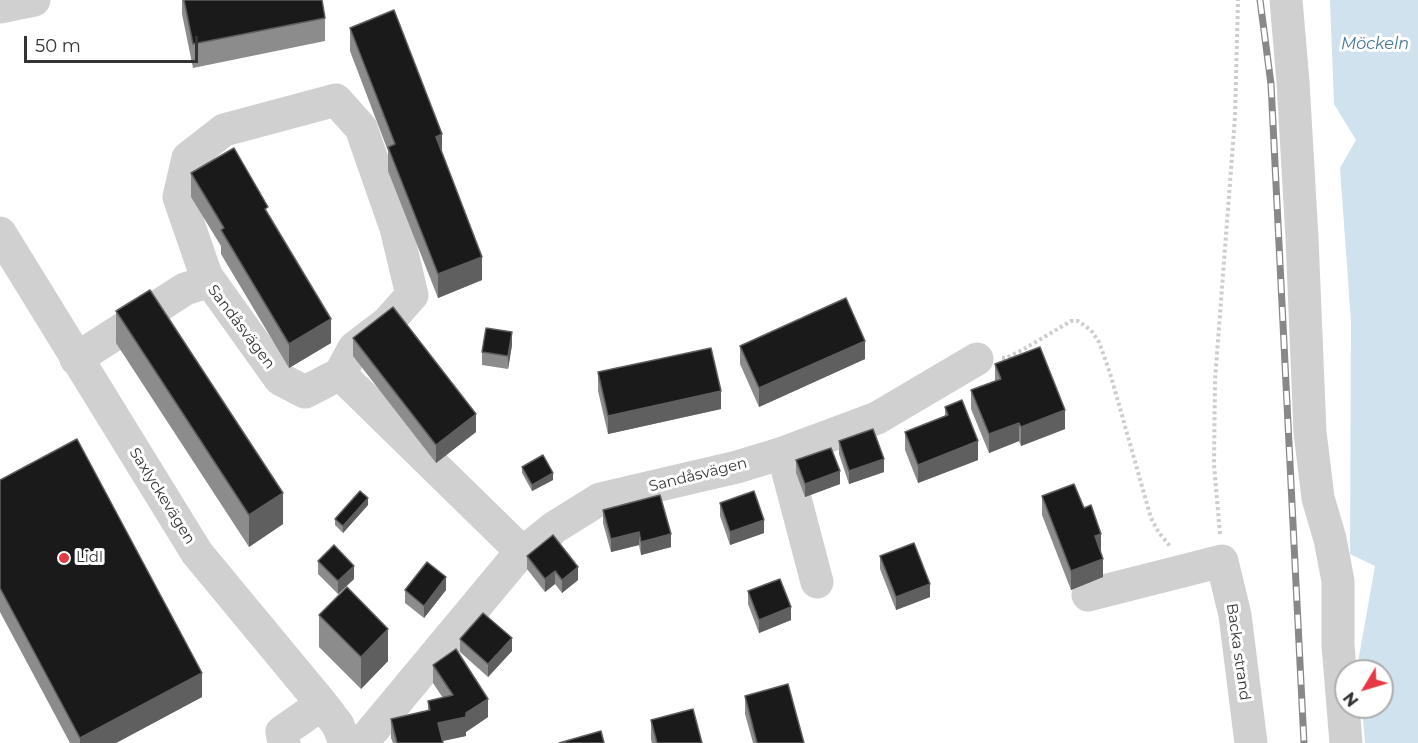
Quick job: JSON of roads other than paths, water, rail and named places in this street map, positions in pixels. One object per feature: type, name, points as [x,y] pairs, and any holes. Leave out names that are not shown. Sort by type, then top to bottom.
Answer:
[{"type":"street","points":[[0,7],[34,0]]},
{"type":"street","points":[[1286,0],[1302,238],[1310,432],[1318,498],[1330,539],[1338,581],[1338,645],[1346,743]]},
{"type":"street","points":[[208,281],[179,197],[188,159],[224,130],[336,100],[361,128],[396,228],[412,295],[388,322],[354,348],[340,374],[522,553]]},
{"type":"street","name":"Saxlyckevägen","points":[[0,233],[197,553],[322,704],[338,725],[345,743]]},
{"type":"street","name":"Sandåsvägen","points":[[76,359],[185,289],[208,281],[280,379],[305,392],[340,374]]},
{"type":"street","name":"Sandåsvägen","points":[[362,743],[515,559],[555,527],[600,500],[783,453],[878,418],[977,359]]},
{"type":"street","points":[[783,453],[817,582]]},
{"type":"street","name":"Backa strand","points":[[1088,595],[1211,564],[1235,615],[1251,743]]},
{"type":"street","points":[[284,743],[282,732],[322,704]]},
{"type":"water","name":"Möckeln","points":[[1330,0],[1418,0],[1418,743],[1365,743],[1363,719],[1394,719],[1394,659],[1359,659],[1375,566],[1350,554],[1351,322],[1340,168],[1356,140],[1334,104]]},
{"type":"railway","points":[[1260,0],[1271,84],[1304,743]]},
{"type":"place","name":"Lidl","points":[[64,558]]}]
